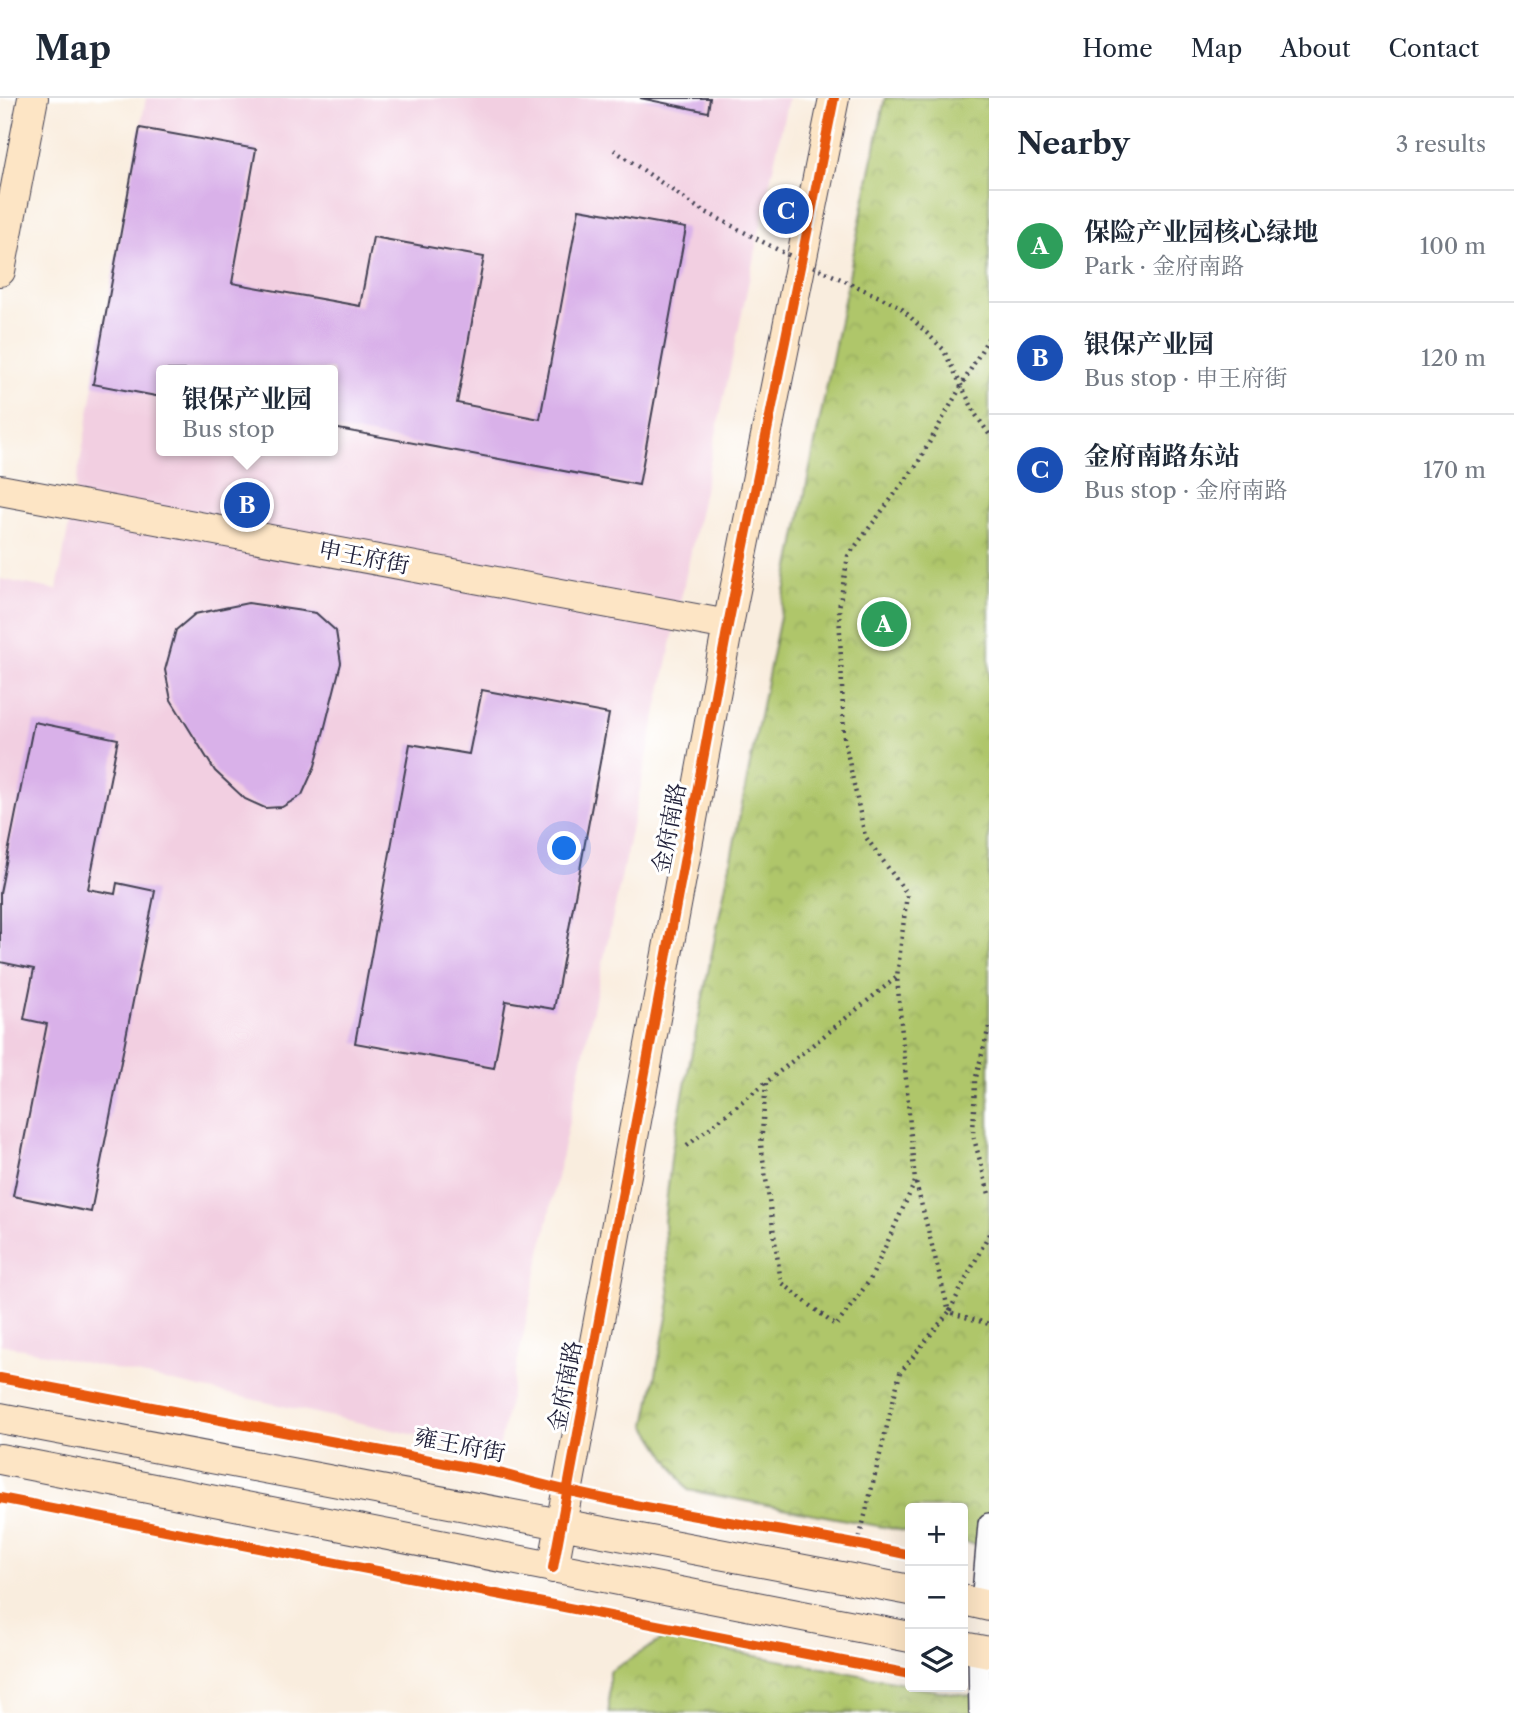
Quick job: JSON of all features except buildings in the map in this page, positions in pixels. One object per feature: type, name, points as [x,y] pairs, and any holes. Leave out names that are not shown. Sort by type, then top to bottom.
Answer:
[{"type":"street","points":[[0,271],[33,98]]},
{"type":"street","name":"金府南路","points":[[553,1568],[728,625],[834,98]]},
{"type":"street","name":"申王府街","points":[[0,490],[728,625]]},
{"type":"street","points":[[0,1418],[905,1589]]},
{"type":"street","points":[[0,1459],[905,1636]]},
{"type":"street","points":[[978,1603],[989,1524]]},
{"type":"street","points":[[977,1650],[980,1713]]},
{"type":"path","points":[[614,150],[698,208],[780,251],[899,306],[943,349],[976,415],[989,434]]},
{"type":"path","points":[[949,1312],[915,1182],[897,977],[907,894],[865,836],[844,738],[839,608],[848,556],[915,466],[989,337]]},
{"type":"path","points":[[687,1146],[897,977]]},
{"type":"path","points":[[989,1027],[975,1081],[972,1135],[989,1194]]},
{"type":"path","points":[[766,1082],[761,1145],[780,1282],[836,1326],[870,1280],[915,1182]]},
{"type":"path","points":[[858,1544],[900,1373],[949,1312],[989,1234]]},
{"type":"path","points":[[949,1312],[989,1324]]},
{"type":"path","points":[[845,1541],[871,1547]]},
{"type":"shaded area","points":[[146,98],[788,98],[498,1453],[0,1344],[0,579],[57,590]]},
{"type":"green space","points":[[885,98],[989,98],[989,1547],[968,1543],[968,1503],[905,1503],[905,1531],[688,1490],[646,1425],[670,1302],[664,1222],[672,1150]]},
{"type":"green space","points":[[663,1639],[905,1683],[905,1692],[946,1692],[989,1698],[989,1713],[609,1713],[609,1672]]},
{"type":"cycle path","points":[[553,1568],[728,625],[834,98]]},
{"type":"cycle path","name":"雍王府街","points":[[0,1378],[503,1474],[655,1509],[905,1554]]},
{"type":"cycle path","points":[[0,1498],[905,1673]]},
{"type":"place","name":"金府南路东站","points":[[786,211]]},
{"type":"place","name":"银保产业园","points":[[247,505]]},
{"type":"place","name":"保险产业园核心绿地","points":[[884,624]]}]
